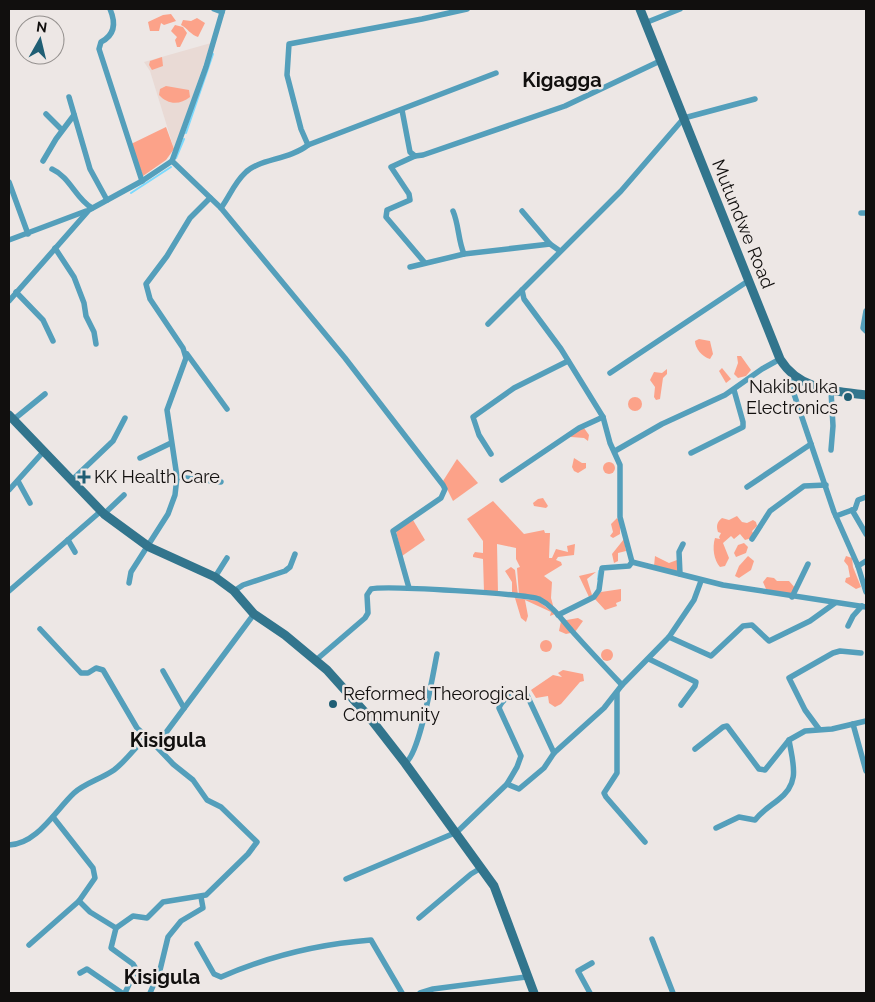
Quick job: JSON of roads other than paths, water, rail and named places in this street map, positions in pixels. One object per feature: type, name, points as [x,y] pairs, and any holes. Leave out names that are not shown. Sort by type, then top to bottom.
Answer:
[{"type":"street","points":[[110,9],[114,29],[108,38],[101,42],[99,49],[142,181]]},
{"type":"street","points":[[9,240],[90,209],[142,181],[172,161],[206,68],[222,10],[214,9]]},
{"type":"street","points":[[308,144],[301,129],[287,75],[289,44],[467,9]]},
{"type":"street","name":"Mutundwe Road","points":[[640,9],[780,359],[793,375],[806,384],[866,395]]},
{"type":"street","points":[[645,23],[680,9]]},
{"type":"street","points":[[425,263],[386,217],[387,210],[410,200],[409,194],[391,166],[415,156],[565,106],[660,61]]},
{"type":"street","points":[[221,208],[245,172],[255,166],[288,157],[308,144],[496,73]]},
{"type":"street","points":[[69,97],[90,169],[107,200]]},
{"type":"street","points":[[488,324],[621,190],[684,118],[755,98]]},
{"type":"street","points":[[402,110],[410,152],[415,156]]},
{"type":"street","points":[[46,114],[62,130]]},
{"type":"street","points":[[43,161],[62,130],[74,115]]},
{"type":"street","points":[[172,161],[221,208],[339,351],[445,489],[441,498],[432,507],[393,531],[409,588]]},
{"type":"street","points":[[52,169],[64,178],[90,209]]},
{"type":"street","points":[[9,182],[28,234]]},
{"type":"street","points":[[210,198],[190,218],[167,256],[146,284],[150,299],[185,353],[227,409]]},
{"type":"street","points":[[9,301],[90,209]]},
{"type":"street","points":[[453,211],[459,226],[460,243],[464,254]]},
{"type":"street","points":[[522,211],[550,244],[560,251]]},
{"type":"street","points":[[410,267],[464,254],[550,244]]},
{"type":"street","points":[[55,248],[74,277],[84,303],[86,316],[94,332],[96,344]]},
{"type":"street","points":[[610,373],[748,281]]},
{"type":"street","points":[[522,290],[524,299],[568,361],[603,417],[610,442],[620,465],[620,517],[632,562]]},
{"type":"street","points":[[16,292],[43,320],[53,341]]},
{"type":"street","points":[[866,311],[863,328],[866,331]]},
{"type":"street","points":[[129,583],[131,572],[149,547],[172,506],[177,476],[167,410],[185,363],[185,353]]},
{"type":"street","points":[[615,452],[662,424],[734,390],[762,369],[780,359]]},
{"type":"street","points":[[491,454],[479,435],[473,417],[514,388],[568,361]]},
{"type":"street","points":[[793,375],[792,388],[836,516],[858,566],[866,592]]},
{"type":"street","points":[[692,453],[742,427],[743,422],[734,390]]},
{"type":"street","points":[[831,390],[833,426],[831,450]]},
{"type":"street","points":[[45,394],[11,417],[103,512],[149,547],[215,577],[234,592],[254,614],[285,635],[316,660],[370,718],[457,832],[494,886],[506,913],[526,977],[534,993]]},
{"type":"street","points":[[502,480],[579,428],[603,417]]},
{"type":"street","points":[[72,480],[113,440],[125,418]]},
{"type":"street","points":[[140,458],[171,443]]},
{"type":"street","points":[[747,487],[811,444]]},
{"type":"street","points":[[9,490],[44,451]]},
{"type":"street","points":[[177,476],[221,482]]},
{"type":"street","points":[[18,481],[30,503]]},
{"type":"street","points":[[752,539],[770,510],[804,486],[826,484]]},
{"type":"street","points":[[9,591],[124,495]]},
{"type":"street","points":[[836,516],[856,508],[858,500],[866,497]]},
{"type":"street","points":[[852,510],[866,534]]},
{"type":"street","points":[[68,540],[75,552]]},
{"type":"street","points":[[680,574],[679,552],[683,544]]},
{"type":"street","points":[[234,592],[243,585],[285,571],[294,560],[295,554]]},
{"type":"street","points":[[215,577],[227,558]]},
{"type":"street","points":[[858,566],[866,561]]},
{"type":"street","points":[[558,615],[594,597],[599,590],[602,568],[629,566],[632,562]]},
{"type":"street","points":[[632,562],[701,581],[864,607]]},
{"type":"street","points":[[792,597],[808,564]]},
{"type":"street","points":[[507,784],[519,789],[524,787],[544,768],[554,753],[584,728],[617,693],[622,685],[649,659],[659,645],[669,637],[694,600],[701,581]]},
{"type":"street","points":[[316,660],[365,618],[368,613],[367,594],[371,589],[391,586],[532,598],[542,601],[558,615],[622,685]]},
{"type":"street","points":[[669,637],[710,656],[743,626],[752,626],[769,641],[810,621],[835,603]]},
{"type":"street","points":[[848,626],[853,616],[864,607]]},
{"type":"street","points":[[156,746],[254,614]]},
{"type":"street","points":[[40,629],[81,673],[88,673],[96,668],[103,670],[137,728],[173,764],[193,780],[207,800],[221,806],[257,842],[248,854],[206,895],[162,902],[147,918],[133,916],[116,928],[112,948],[133,964],[136,969],[124,993],[87,969],[80,973]]},
{"type":"street","points":[[820,729],[805,710],[789,678],[834,654],[840,652],[861,653]]},
{"type":"street","points":[[406,763],[410,760],[421,729],[437,654]]},
{"type":"street","points":[[649,659],[696,682],[681,705]]},
{"type":"street","points":[[163,671],[184,708]]},
{"type":"street","points":[[346,879],[457,832],[507,784],[521,756],[499,708],[504,701],[516,694],[526,693],[546,740],[554,753]]},
{"type":"street","points":[[617,693],[617,773],[604,792],[606,797],[645,842]]},
{"type":"street","points":[[695,749],[723,727],[727,726],[762,770],[768,768],[789,740],[805,731],[832,730],[866,721]]},
{"type":"street","points":[[853,724],[866,771]]},
{"type":"street","points":[[9,845],[22,843],[53,817],[74,793],[116,768],[147,737]]},
{"type":"street","points":[[716,828],[739,817],[755,820],[760,812],[781,798],[792,787],[794,776],[789,740]]},
{"type":"street","points":[[29,945],[79,901],[94,882],[96,874],[53,817]]},
{"type":"street","points":[[419,918],[471,874],[481,868]]},
{"type":"street","points":[[150,993],[160,970],[168,937],[181,921],[203,908],[201,897]]},
{"type":"street","points":[[79,901],[90,912],[116,928]]},
{"type":"street","points":[[652,939],[673,993]]},
{"type":"street","points":[[197,944],[214,974],[221,977],[251,964],[285,953],[371,940],[402,993]]},
{"type":"street","points":[[590,993],[578,971],[592,963]]},
{"type":"street","points":[[420,993],[526,977]]},
{"type":"waterway","points":[[186,133],[213,54]]},
{"type":"waterway","points":[[176,158],[184,139]]},
{"type":"waterway","points":[[131,193],[171,167]]},
{"type":"waterway","points":[[598,579],[599,571]]},
{"type":"place","name":"Nakibuuka Electronics","points":[[848,397]]},
{"type":"place","name":"KK Health Care","points":[[84,477]]},
{"type":"place","name":"Reformed Theorogical Community","points":[[333,704]]},
{"type":"district","name":"Kigagga","points":[[562,80]]},
{"type":"district","name":"Kisigula","points":[[168,740]]},
{"type":"district","name":"Kisigula","points":[[162,977]]}]
